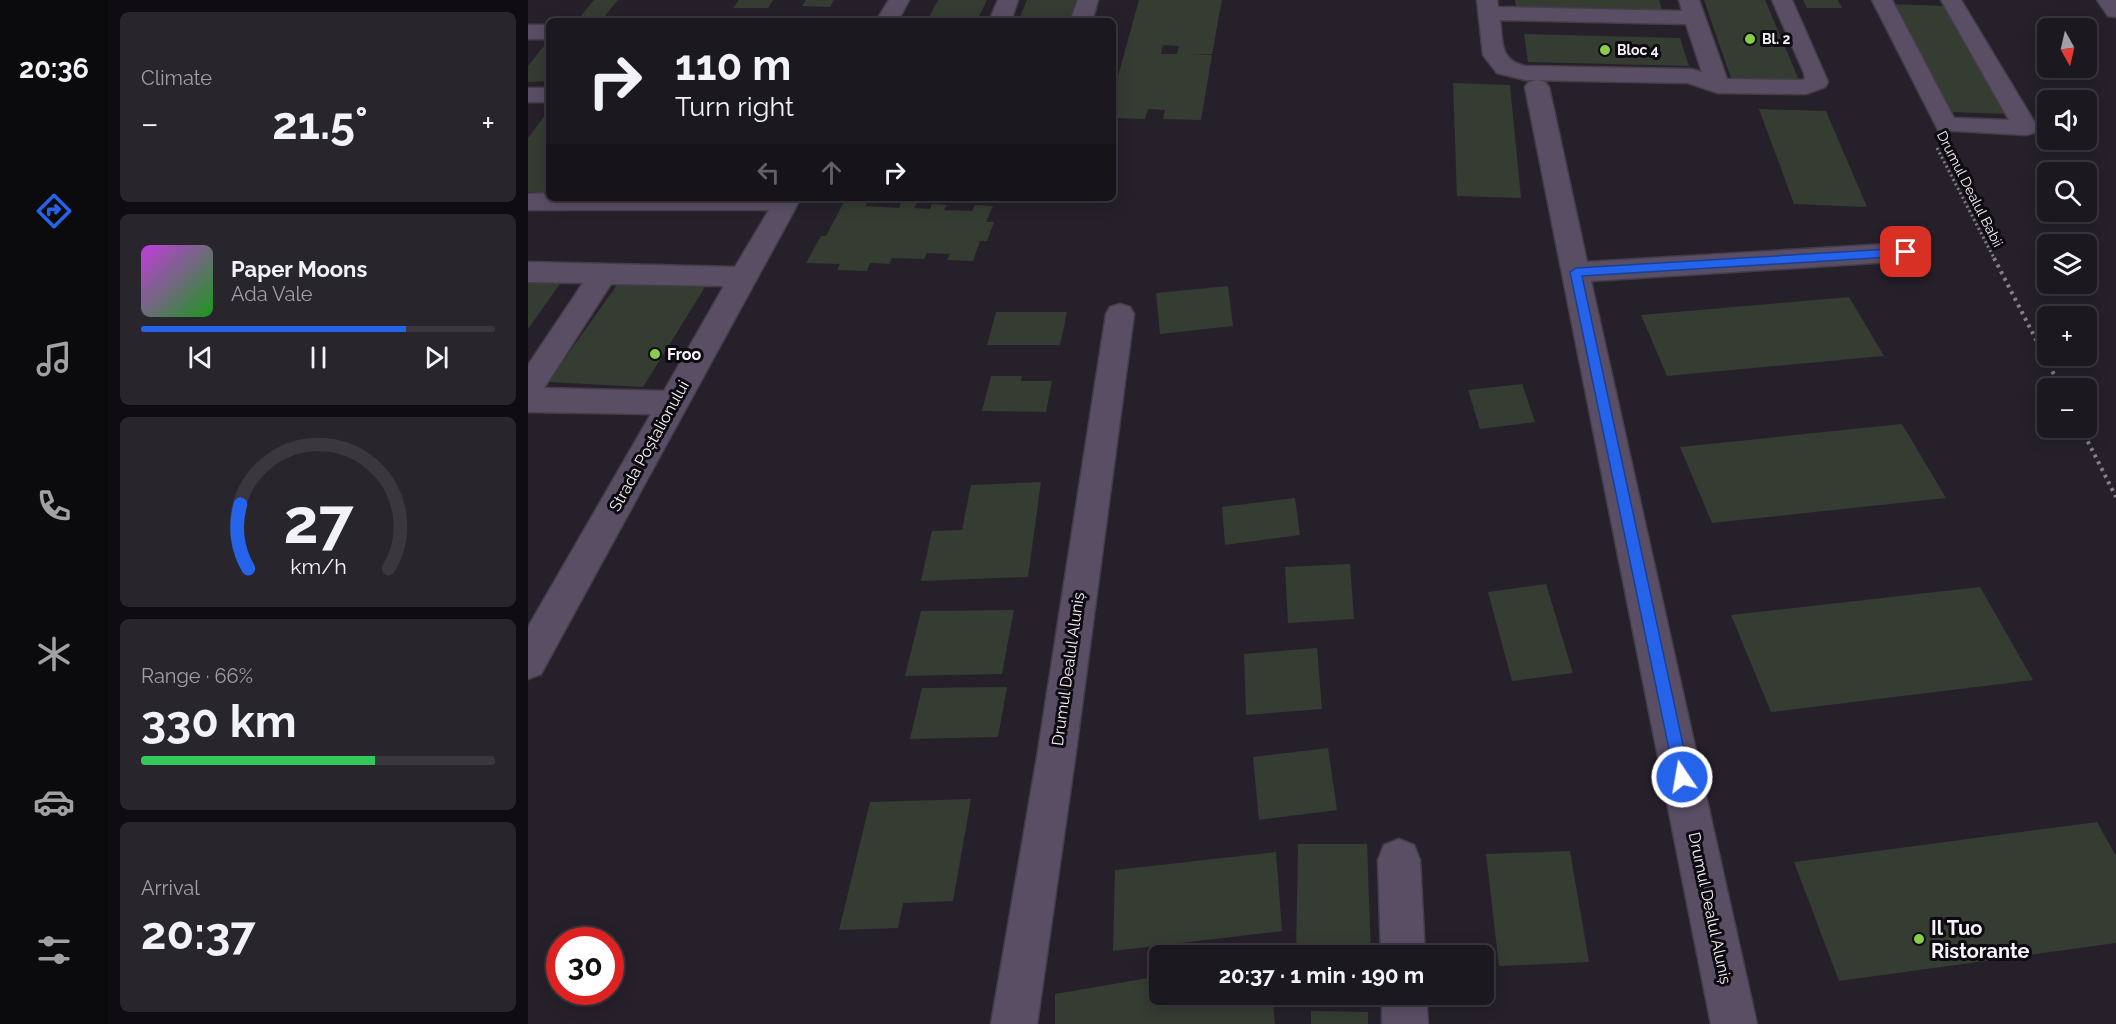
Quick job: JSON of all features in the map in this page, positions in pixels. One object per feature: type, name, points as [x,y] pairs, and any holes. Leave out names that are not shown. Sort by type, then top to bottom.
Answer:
[{"type":"street","points":[[889,18],[899,0]]},
{"type":"street","points":[[1001,18],[1008,0]]},
{"type":"street","points":[[1081,18],[1088,0]]},
{"type":"street","points":[[1718,86],[1692,9],[1488,7],[1494,55],[1505,68],[1525,73],[1691,76],[1718,86],[1806,87],[1817,82],[1815,73],[1782,0]]},
{"type":"street","points":[[1882,0],[1946,125],[2026,128],[1951,0]]},
{"type":"street","points":[[2107,0],[2116,11]]},
{"type":"street","points":[[528,32],[546,32]]},
{"type":"street","name":"Drumul Dealul Aluniș","points":[[1537,87],[1734,1024]]},
{"type":"street","points":[[528,95],[546,95]]},
{"type":"street","points":[[528,202],[658,201]]},
{"type":"street","name":"Strada Poștalionului","points":[[528,662],[786,201]]},
{"type":"street","points":[[1576,272],[1906,252]]},
{"type":"street","points":[[528,272],[743,277]]},
{"type":"street","points":[[528,389],[603,274]]},
{"type":"street","name":"Drumul Dealul Aluniș","points":[[1014,1024],[1057,751],[1120,314]]},
{"type":"street","points":[[528,399],[672,403]]},
{"type":"street","points":[[1399,860],[1402,945]]},
{"type":"street","points":[[1404,1005],[1405,1024]]},
{"type":"path","name":"Drumul Dealul Babii","points":[[1937,147],[2056,378]]},
{"type":"path","points":[[2085,438],[2116,497]]},
{"type":"building","points":[[594,0],[618,0],[604,17],[580,17]]},
{"type":"building","points":[[739,0],[773,0],[768,8],[733,8]]},
{"type":"building","points":[[806,0],[834,0],[830,7],[802,6]]},
{"type":"building","points":[[938,0],[987,0],[978,18],[929,18]]},
{"type":"building","points":[[1027,0],[1079,0],[1072,18],[1019,18]]},
{"type":"building","points":[[1139,0],[1222,0],[1212,54],[1190,54],[1212,55],[1201,120],[1163,119],[1165,110],[1148,109],[1145,119],[1116,118],[1116,83]],"holes":[[[1163,45],[1179,46],[1177,54],[1161,54]]]},
{"type":"building","points":[[1515,0],[1659,0],[1662,10],[1516,7]]},
{"type":"building","name":"Bl. 2","points":[[1704,0],[1765,0],[1799,80],[1731,78]]},
{"type":"building","points":[[1803,0],[1838,0],[1842,8],[1807,8]]},
{"type":"building","points":[[1891,4],[1946,6],[2010,114],[1949,112]]},
{"type":"building","name":"Bloc 4","points":[[1524,34],[1680,38],[1689,66],[1528,62]]},
{"type":"building","points":[[543,47],[546,47],[546,81],[528,82],[528,66]]},
{"type":"building","points":[[1453,83],[1510,85],[1521,198],[1457,196]]},
{"type":"building","points":[[1759,109],[1826,111],[1867,207],[1794,204]]},
{"type":"building","points":[[546,114],[546,192],[528,192],[528,138]]},
{"type":"building","points":[[844,201],[868,201],[865,206],[899,208],[901,203],[917,203],[914,208],[930,209],[932,204],[947,205],[944,210],[972,211],[975,205],[993,206],[986,222],[994,222],[987,241],[980,241],[973,261],[947,260],[950,254],[927,253],[924,259],[892,258],[889,264],[870,263],[867,271],[837,270],[840,264],[806,263],[821,236],[826,236]]},
{"type":"building","points":[[624,275],[710,279],[643,387],[548,382]]},
{"type":"building","points":[[528,277],[564,278],[528,329]]},
{"type":"building","points":[[1228,286],[1233,326],[1160,334],[1156,293]]},
{"type":"building","points":[[1849,297],[1884,356],[1667,376],[1641,315]]},
{"type":"building","points":[[996,312],[1067,312],[1060,345],[987,345]]},
{"type":"building","points":[[991,376],[1022,376],[1021,381],[1052,381],[1046,412],[982,411]]},
{"type":"building","points":[[1522,384],[1535,422],[1480,429],[1468,390]]},
{"type":"building","points":[[1902,424],[1946,498],[1712,523],[1680,447]]},
{"type":"building","points":[[1041,482],[1028,577],[921,581],[932,531],[962,530],[971,485]]},
{"type":"building","points":[[1295,498],[1300,535],[1225,545],[1222,507]]},
{"type":"building","points":[[1350,564],[1354,619],[1288,623],[1285,567]]},
{"type":"building","points":[[1546,584],[1573,673],[1512,681],[1488,592]]},
{"type":"building","points":[[1980,587],[2033,680],[1771,712],[1731,615]]},
{"type":"building","points":[[1014,610],[1002,674],[905,676],[921,611]]},
{"type":"building","points":[[1317,648],[1322,709],[1246,715],[1244,654]]},
{"type":"building","points":[[1007,687],[998,737],[910,739],[922,688]]},
{"type":"building","points":[[1328,748],[1337,810],[1259,820],[1253,757]]},
{"type":"building","points":[[971,799],[953,901],[903,903],[898,928],[839,930],[870,802]]},
{"type":"building","points":[[2097,822],[2116,856],[2116,943],[1839,981],[1794,862]]},
{"type":"building","points":[[1298,844],[1367,844],[1371,945],[1296,945]]},
{"type":"building","points":[[1570,851],[1589,962],[1499,966],[1486,854]]},
{"type":"building","points":[[1276,852],[1282,931],[1113,951],[1115,870]]},
{"type":"building","points":[[1149,978],[1149,1005],[1273,1005],[1275,1024],[1055,1024],[1055,994]]},
{"type":"building","points":[[1311,1011],[1368,1012],[1368,1024],[1311,1024]]},
{"type":"place","name":"Bl. 2","points":[[1750,39]]},
{"type":"place","name":"Bloc 4","points":[[1605,50]]},
{"type":"place","name":"Froo","points":[[655,354]]},
{"type":"place","name":"Il Tuo Ristorante","points":[[1919,939]]},
{"type":"route","points":[[1682,777],[1576,272],[1906,252]]}]
